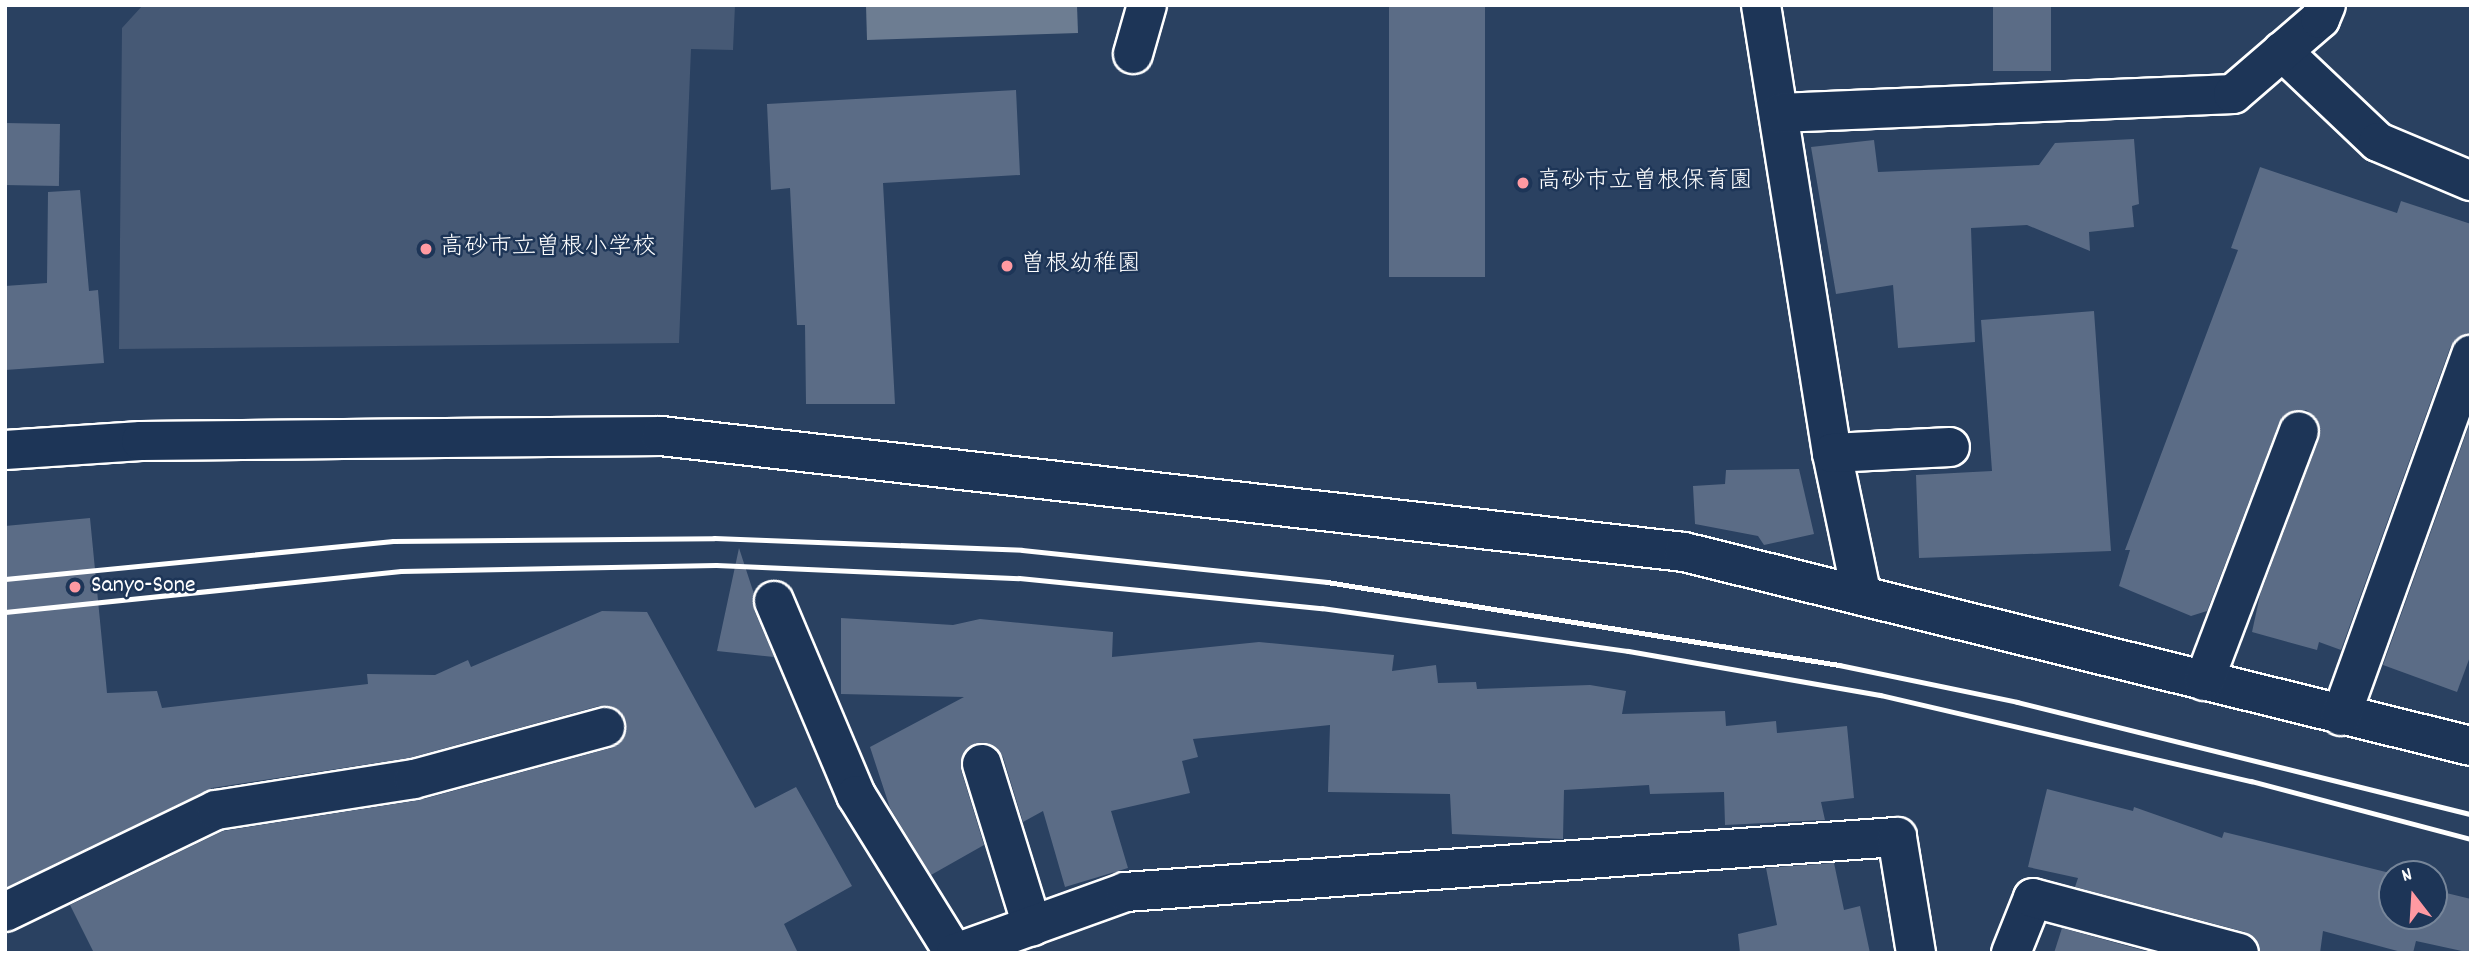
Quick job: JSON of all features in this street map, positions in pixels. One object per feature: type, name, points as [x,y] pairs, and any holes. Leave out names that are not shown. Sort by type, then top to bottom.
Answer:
[{"type":"street","points":[[1133,54],[1147,5]]},
{"type":"street","points":[[1761,5],[1832,453],[1861,596]]},
{"type":"street","points":[[1780,113],[2233,94],[2320,19],[2326,5]]},
{"type":"street","points":[[2282,51],[2378,142],[2471,181]]},
{"type":"street","points":[[2341,716],[2471,355]]},
{"type":"street","points":[[2204,681],[2299,430]]},
{"type":"street","points":[[5,450],[141,441],[661,436],[1684,552],[2471,746]]},
{"type":"street","points":[[1832,453],[1950,447]]},
{"type":"street","points":[[774,601],[856,795],[955,953],[1125,892],[1897,837],[1916,953]]},
{"type":"street","points":[[5,912],[216,810],[414,779],[605,727]]},
{"type":"street","points":[[982,764],[1032,926]]},
{"type":"street","points":[[2011,953],[2033,898],[2239,953]]},
{"type":"shaded area","name":"高砂市立曽根小学校","points":[[143,5],[735,5],[733,50],[691,49],[679,343],[119,349],[122,28]]},
{"type":"shaded area","points":[[866,5],[1077,5],[1078,33],[867,40]]},
{"type":"building","points":[[1389,5],[1485,5],[1485,277],[1389,277]]},
{"type":"building","points":[[1993,5],[2051,5],[2051,71],[1993,71]]},
{"type":"building","points":[[1016,90],[1020,175],[883,183],[895,404],[806,404],[805,325],[797,325],[790,188],[771,190],[767,104]]},
{"type":"building","points":[[5,123],[60,124],[59,186],[5,185]]},
{"type":"building","points":[[2134,139],[2139,204],[2132,206],[2134,227],[2089,232],[2090,251],[2027,225],[1971,228],[1975,342],[1898,348],[1893,285],[1836,294],[1811,147],[1874,140],[1878,172],[2039,165],[2055,143]]},
{"type":"building","points":[[2260,167],[2397,213],[2401,201],[2471,224],[2471,334],[2457,338],[2450,348],[2341,650],[2319,642],[2317,650],[2252,632],[2260,595],[2319,439],[2316,418],[2306,410],[2286,414],[2279,423],[2207,611],[2191,616],[2119,586],[2130,550],[2125,550],[2238,250],[2231,248]]},
{"type":"building","points":[[80,190],[89,291],[98,290],[104,363],[5,370],[5,286],[47,283],[48,192]]},
{"type":"building","points":[[2094,311],[2111,551],[1919,558],[1916,475],[1992,471],[1981,320]]},
{"type":"building","points":[[2471,420],[2471,654],[2457,692],[2383,665]]},
{"type":"building","points":[[1799,469],[1814,534],[1764,545],[1758,536],[1695,524],[1693,486],[1725,484],[1726,470]]},
{"type":"building","points":[[90,518],[107,693],[157,691],[162,708],[368,684],[367,674],[435,675],[468,660],[471,667],[602,611],[647,612],[755,808],[796,787],[852,886],[784,924],[798,953],[94,953],[70,905],[223,831],[420,800],[611,748],[621,742],[626,722],[620,711],[599,706],[409,758],[212,788],[5,888],[5,526]]},
{"type":"building","points":[[739,548],[754,594],[754,610],[774,657],[717,651]]},
{"type":"building","points":[[841,618],[953,625],[980,619],[1113,632],[1112,657],[1259,642],[1394,655],[1392,671],[1436,665],[1438,683],[1476,682],[1477,689],[1590,685],[1626,691],[1622,714],[1725,711],[1726,726],[1776,721],[1777,733],[1847,726],[1854,798],[1821,802],[1825,820],[1725,825],[1724,792],[1650,794],[1649,785],[1564,790],[1563,839],[1452,834],[1450,794],[1328,792],[1330,725],[1193,739],[1198,757],[1182,761],[1190,793],[1111,811],[1128,868],[1065,887],[1043,811],[1023,822],[1003,757],[988,743],[976,743],[966,750],[961,770],[984,845],[931,875],[890,808],[870,747],[964,697],[841,694]]},
{"type":"building","points":[[2047,789],[2133,811],[2134,807],[2222,838],[2224,832],[2378,870],[2378,930],[2448,930],[2448,893],[2471,899],[2471,953],[2416,941],[2413,953],[2405,953],[2323,931],[2320,953],[2260,953],[2255,938],[2245,932],[2075,887],[2078,878],[2028,867]]},
{"type":"building","points":[[1834,863],[1844,910],[1860,906],[1870,953],[1740,953],[1738,934],[1777,925],[1766,868]]},
{"type":"building","points":[[2062,928],[2153,953],[2054,953]]},
{"type":"railway","points":[[5,579],[393,541],[714,538],[1022,550],[1327,582],[1839,665],[2017,702],[2471,814]]},
{"type":"railway","points":[[5,612],[401,571],[716,565],[1019,578],[1322,608],[1628,651],[1880,695],[2251,781],[2471,839]]},
{"type":"place","name":"高砂市立曽根保育園","points":[[1523,183]]},
{"type":"place","name":"高砂市立曽根小学校","points":[[426,249]]},
{"type":"place","name":"曽根幼稚園","points":[[1007,266]]},
{"type":"place","name":"Sanyo-Sone","points":[[75,587]]}]
